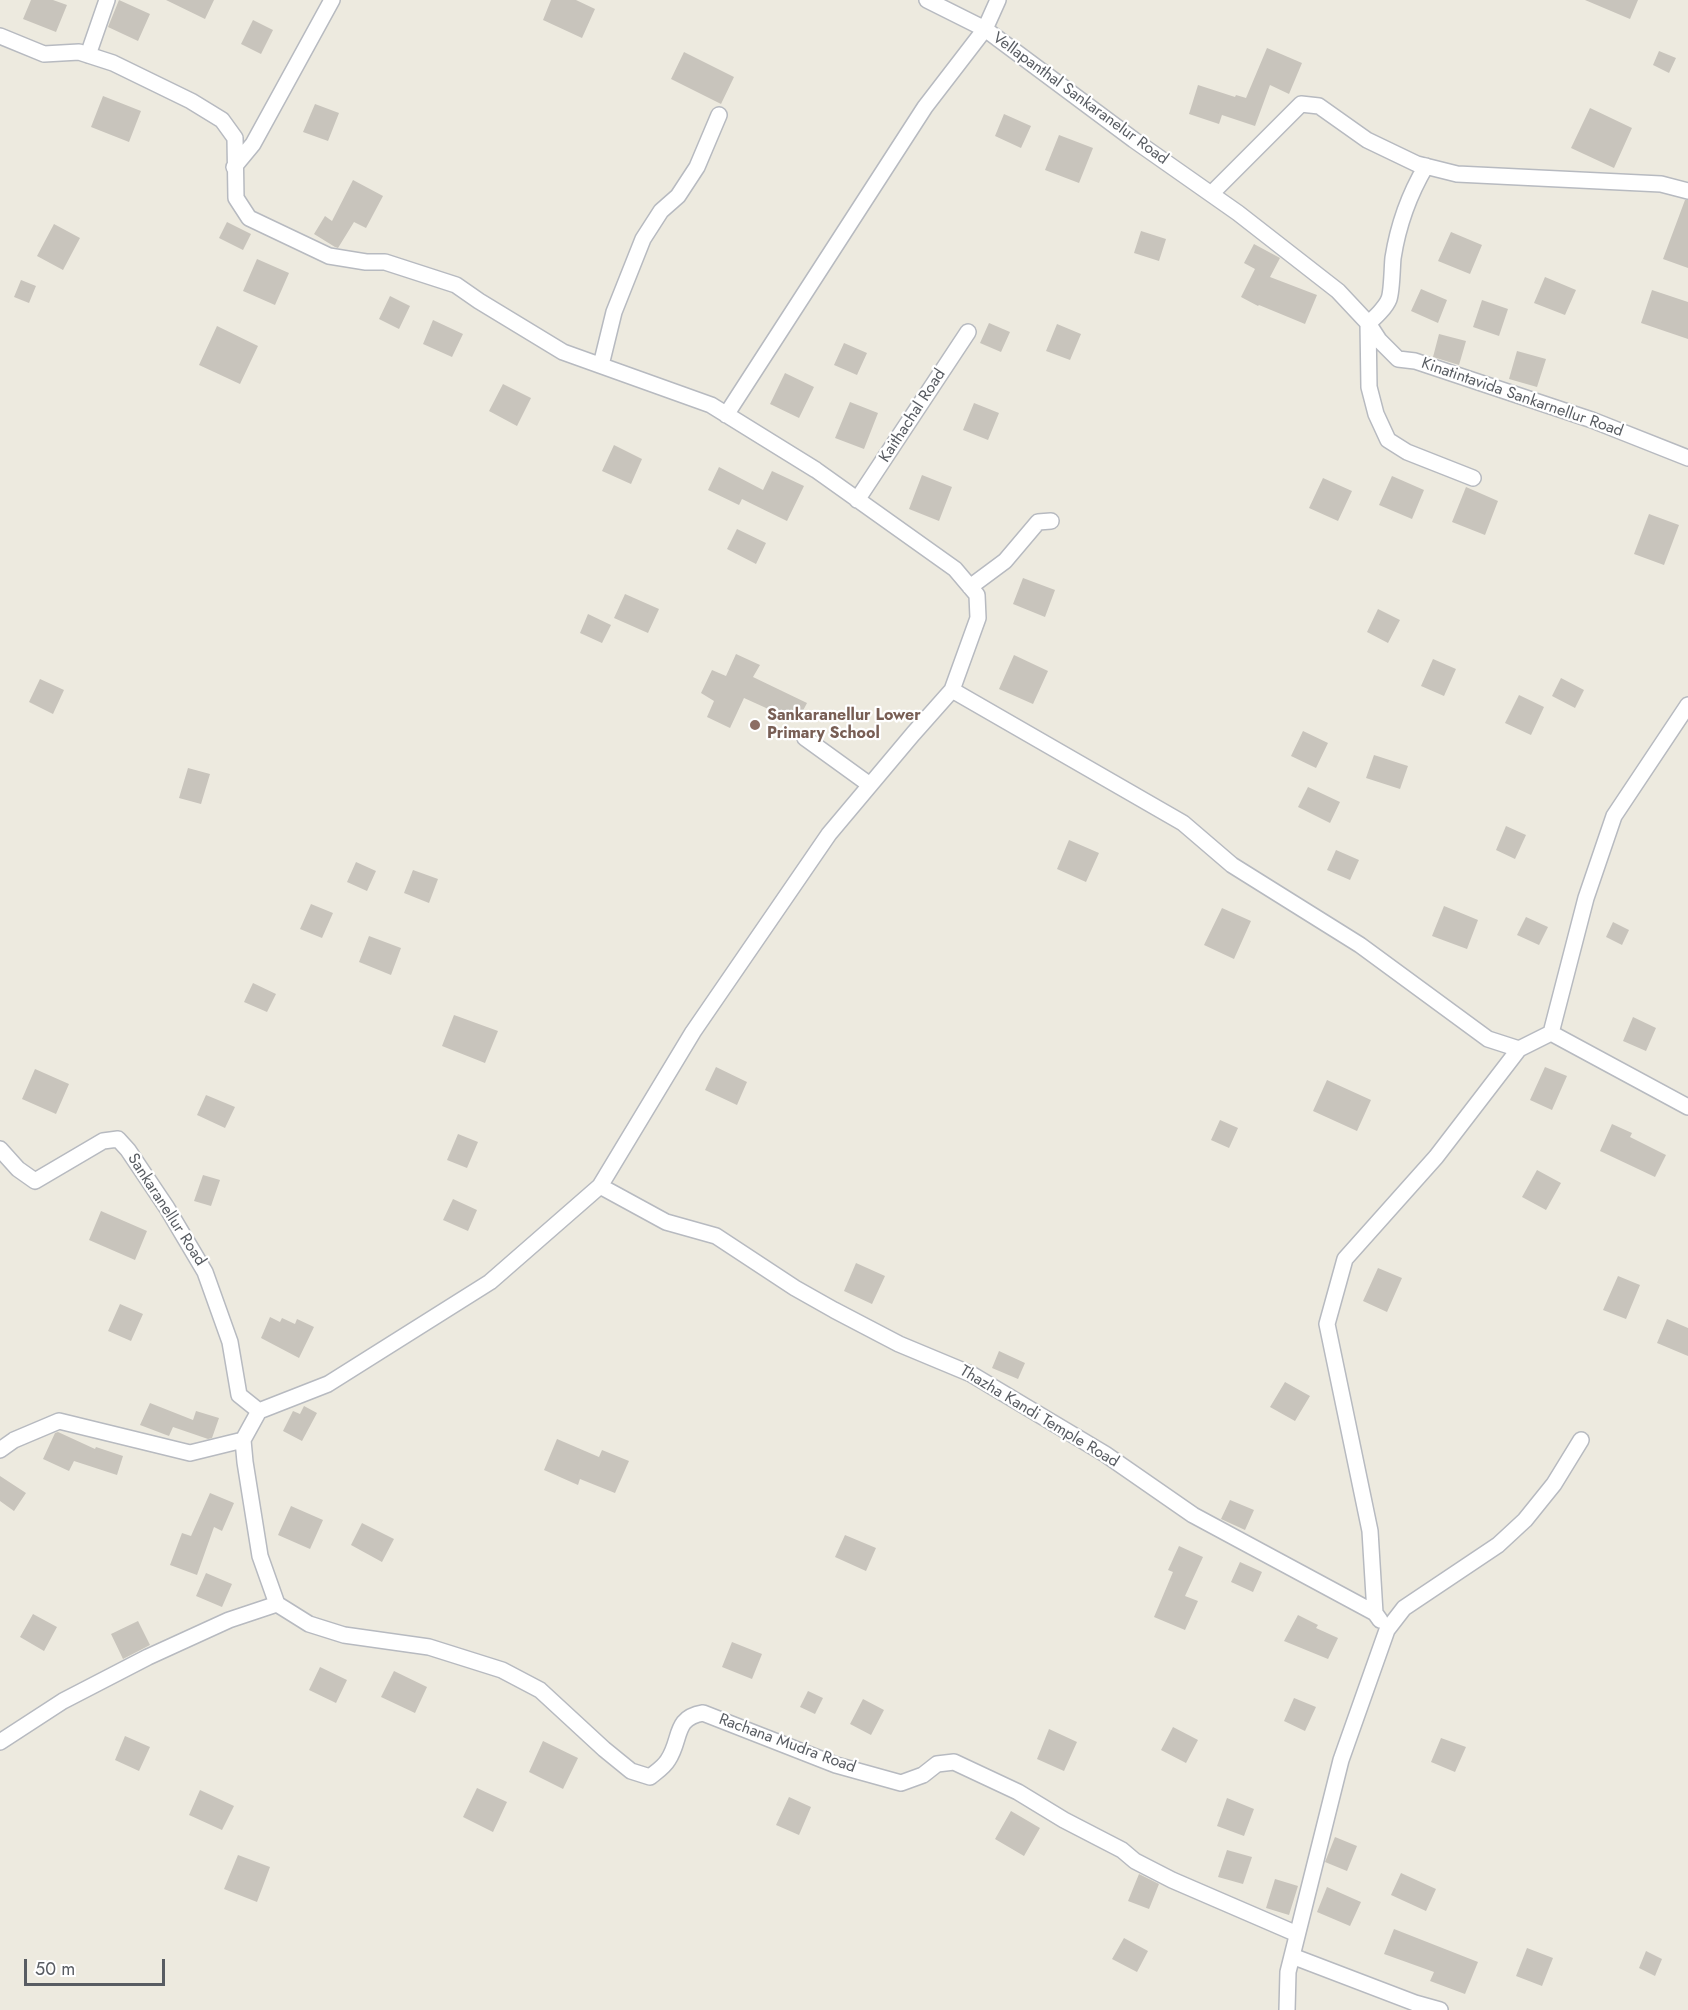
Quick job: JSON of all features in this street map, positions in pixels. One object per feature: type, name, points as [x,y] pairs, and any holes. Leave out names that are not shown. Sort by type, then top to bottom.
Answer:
[{"type":"street","points":[[88,55],[106,0]]},
{"type":"street","points":[[234,167],[253,144],[332,0]]},
{"type":"street","points":[[927,0],[985,29],[998,0]]},
{"type":"street","name":"Vellapanthal Sankaranelur Road","points":[[726,415],[925,107],[985,29],[1134,140],[1238,213],[1338,291],[1368,323]]},
{"type":"street","points":[[0,36],[44,54],[79,52],[113,63],[171,91],[222,120],[235,138],[236,198],[249,218],[330,256],[366,262],[385,262],[456,285],[563,352],[711,405],[816,470],[955,570],[977,595],[978,618],[952,690],[829,834],[693,1032],[600,1186],[490,1282],[327,1384],[260,1411],[243,1440],[260,1556],[277,1604],[230,1620],[148,1657],[63,1701],[0,1742]]},
{"type":"street","points":[[1211,194],[1302,104],[1319,106],[1366,140],[1417,164],[1457,174],[1661,184],[1688,191]]},
{"type":"street","points":[[601,364],[615,312],[643,239],[661,211],[678,196],[696,167],[719,115]]},
{"type":"street","points":[[1426,166],[1413,187],[1405,214],[1394,254],[1389,299],[1376,317],[1368,323],[1369,387],[1376,414],[1388,440],[1407,452],[1473,477]]},
{"type":"street","name":"Kinatintavida Sankarnellur Road","points":[[1368,323],[1378,340],[1398,358],[1415,361],[1571,413],[1688,458]]},
{"type":"street","name":"Kaithachal Road","points":[[857,500],[968,332]]},
{"type":"street","points":[[970,587],[1005,561],[1038,522],[1050,521]]},
{"type":"street","points":[[952,690],[1183,823],[1232,865],[1360,945],[1488,1039],[1519,1048]]},
{"type":"street","points":[[1551,1033],[1586,898],[1614,816],[1688,705]]},
{"type":"street","points":[[805,738],[870,785]]},
{"type":"street","points":[[1387,1630],[1375,1613],[1370,1532],[1327,1324],[1345,1259],[1436,1157],[1519,1048],[1551,1033]]},
{"type":"street","points":[[1551,1033],[1688,1107]]},
{"type":"street","name":"Sankaranellur Road","points":[[0,1149],[18,1169],[35,1181],[103,1141],[118,1139],[167,1208],[205,1272],[230,1342],[239,1395],[260,1411]]},
{"type":"street","name":"Thazha Kandi Temple Road","points":[[600,1186],[666,1222],[716,1236],[795,1288],[834,1310],[899,1344],[971,1374],[1105,1454],[1193,1515],[1375,1613]]},
{"type":"street","points":[[0,1450],[14,1440],[59,1421],[190,1453],[243,1440]]},
{"type":"street","points":[[1287,2010],[1288,1972],[1341,1760],[1387,1630],[1404,1608],[1498,1545],[1525,1520],[1554,1484],[1581,1440]]},
{"type":"street","name":"Rachana Mudra Road","points":[[277,1604],[309,1624],[344,1635],[429,1647],[502,1670],[540,1690],[631,1771],[650,1777],[668,1762],[681,1725],[690,1715],[704,1713],[836,1765],[901,1784],[923,1775],[937,1764],[954,1762],[1018,1792],[1172,1880],[1297,1934]]},
{"type":"street","points":[[1292,1956],[1415,2003],[1440,2010]]},
{"type":"building","points":[[31,0],[53,0],[67,5],[56,32],[23,19]]},
{"type":"building","points":[[119,0],[150,14],[138,41],[108,27]]},
{"type":"building","points":[[166,0],[214,0],[205,19]]},
{"type":"building","points":[[551,0],[576,0],[595,9],[582,38],[543,20]]},
{"type":"building","points":[[1585,0],[1638,0],[1630,19]]},
{"type":"building","points":[[253,20],[273,30],[261,54],[241,44]]},
{"type":"building","points":[[1267,48],[1302,63],[1289,94],[1270,85],[1255,126],[1222,115],[1219,124],[1189,114],[1198,85],[1235,97],[1236,95],[1246,98]]},
{"type":"building","points":[[1659,51],[1676,58],[1669,73],[1653,65]]},
{"type":"building","points":[[684,52],[734,77],[721,104],[671,79]]},
{"type":"building","points":[[103,96],[141,111],[129,142],[91,127]]},
{"type":"building","points":[[315,104],[339,113],[328,141],[303,132]]},
{"type":"building","points":[[1590,108],[1632,128],[1614,168],[1571,148]]},
{"type":"building","points":[[1004,114],[1031,126],[1021,148],[995,136]]},
{"type":"building","points":[[1059,135],[1093,148],[1079,183],[1045,170]]},
{"type":"building","points":[[353,180],[383,196],[366,228],[354,222],[338,248],[314,234],[325,216],[332,221]]},
{"type":"building","points":[[1685,200],[1688,200],[1688,268],[1663,259]]},
{"type":"building","points":[[227,222],[251,234],[243,250],[219,238]]},
{"type":"building","points":[[54,224],[80,238],[63,270],[37,256]]},
{"type":"building","points":[[1141,231],[1166,239],[1159,261],[1134,253]]},
{"type":"building","points":[[1451,232],[1482,245],[1470,274],[1438,261]]},
{"type":"building","points":[[1254,244],[1280,258],[1270,277],[1317,295],[1305,324],[1241,297],[1255,269],[1244,263]]},
{"type":"building","points":[[257,259],[289,273],[275,305],[243,291]]},
{"type":"building","points":[[1545,277],[1576,290],[1565,315],[1534,303]]},
{"type":"building","points":[[21,280],[36,286],[29,303],[14,297]]},
{"type":"building","points":[[1421,289],[1447,300],[1438,323],[1411,311]]},
{"type":"building","points":[[1652,290],[1688,302],[1688,339],[1641,323]]},
{"type":"building","points":[[390,296],[410,306],[399,329],[379,319]]},
{"type":"building","points":[[1482,300],[1508,309],[1499,336],[1473,327]]},
{"type":"building","points":[[433,320],[463,334],[452,357],[423,344]]},
{"type":"building","points":[[989,323],[1010,332],[1001,352],[980,343]]},
{"type":"building","points":[[1057,324],[1081,334],[1070,360],[1046,351]]},
{"type":"building","points":[[217,326],[258,346],[240,384],[199,365]]},
{"type":"building","points":[[1439,334],[1466,341],[1459,365],[1433,357]]},
{"type":"building","points":[[844,343],[867,353],[857,375],[834,365]]},
{"type":"building","points":[[1517,351],[1546,359],[1537,387],[1509,379]]},
{"type":"building","points":[[785,373],[814,387],[799,418],[770,404]]},
{"type":"building","points":[[503,384],[531,398],[517,426],[489,411]]},
{"type":"building","points":[[850,402],[878,413],[864,449],[835,438]]},
{"type":"building","points":[[974,403],[999,413],[988,440],[963,430]]},
{"type":"building","points":[[614,445],[642,459],[631,484],[602,471]]},
{"type":"building","points":[[719,467],[763,490],[772,471],[804,486],[787,521],[742,499],[739,505],[708,490]]},
{"type":"building","points":[[922,475],[952,487],[939,521],[909,509]]},
{"type":"building","points":[[1392,476],[1424,490],[1412,519],[1379,505]]},
{"type":"building","points":[[1323,478],[1352,491],[1338,521],[1309,508]]},
{"type":"building","points":[[1466,487],[1498,501],[1485,535],[1452,522]]},
{"type":"building","points":[[1649,514],[1679,525],[1664,565],[1634,554]]},
{"type":"building","points":[[737,529],[766,543],[756,564],[727,549]]},
{"type":"building","points":[[1023,578],[1055,590],[1045,617],[1013,604]]},
{"type":"building","points":[[625,594],[659,609],[648,633],[614,618]]},
{"type":"building","points":[[1378,609],[1400,620],[1388,643],[1367,632]]},
{"type":"building","points":[[588,614],[611,625],[602,643],[580,633]]},
{"type":"building","points":[[736,654],[760,665],[753,677],[807,703],[797,722],[744,698],[730,728],[707,717],[714,701],[701,693],[712,670],[726,676]]},
{"type":"building","points":[[1014,655],[1048,671],[1033,704],[999,689]]},
{"type":"building","points":[[1433,659],[1456,669],[1444,696],[1421,686]]},
{"type":"building","points":[[1561,678],[1584,690],[1575,708],[1552,696]]},
{"type":"building","points":[[40,679],[64,690],[53,714],[29,702]]},
{"type":"building","points":[[1519,695],[1544,707],[1531,735],[1505,723]]},
{"type":"building","points":[[1303,731],[1328,743],[1316,768],[1291,756]]},
{"type":"building","points":[[1374,755],[1408,766],[1400,789],[1366,778]]},
{"type":"building","points":[[188,768],[210,774],[201,804],[179,798]]},
{"type":"building","points":[[1308,787],[1340,802],[1330,823],[1298,807]]},
{"type":"building","points":[[1506,826],[1526,835],[1515,859],[1496,850]]},
{"type":"building","points":[[1069,840],[1099,853],[1086,882],[1057,869]]},
{"type":"building","points":[[1336,850],[1359,860],[1350,880],[1327,870]]},
{"type":"building","points":[[356,862],[376,871],[367,891],[347,882]]},
{"type":"building","points":[[413,870],[438,879],[429,903],[404,893]]},
{"type":"building","points":[[311,904],[333,913],[322,938],[300,929]]},
{"type":"building","points":[[1444,906],[1478,920],[1467,949],[1432,936]]},
{"type":"building","points":[[1222,908],[1251,921],[1234,959],[1204,945]]},
{"type":"building","points":[[1526,917],[1548,927],[1539,945],[1517,935]]},
{"type":"building","points":[[1613,922],[1629,930],[1622,945],[1606,937]]},
{"type":"building","points":[[369,936],[401,948],[391,975],[359,962]]},
{"type":"building","points":[[253,983],[276,994],[267,1012],[244,1002]]},
{"type":"building","points":[[454,1015],[498,1031],[485,1063],[442,1046]]},
{"type":"building","points":[[1633,1017],[1656,1028],[1646,1051],[1623,1041]]},
{"type":"building","points":[[716,1067],[747,1082],[737,1105],[705,1090]]},
{"type":"building","points":[[1545,1067],[1567,1076],[1552,1110],[1530,1100]]},
{"type":"building","points":[[35,1069],[69,1084],[56,1114],[22,1099]]},
{"type":"building","points":[[1327,1080],[1371,1100],[1357,1131],[1313,1111]]},
{"type":"building","points":[[206,1095],[235,1107],[225,1128],[197,1115]]},
{"type":"building","points":[[1220,1120],[1238,1128],[1229,1148],[1211,1140]]},
{"type":"building","points":[[1612,1124],[1632,1133],[1630,1137],[1666,1155],[1655,1177],[1600,1151]]},
{"type":"building","points":[[458,1134],[478,1142],[467,1168],[447,1160]]},
{"type":"building","points":[[1537,1170],[1561,1183],[1546,1210],[1522,1197]]},
{"type":"building","points":[[203,1175],[220,1180],[211,1206],[194,1201]]},
{"type":"building","points":[[453,1199],[477,1210],[468,1231],[443,1220]]},
{"type":"building","points":[[101,1211],[147,1231],[135,1260],[89,1240]]},
{"type":"building","points":[[856,1263],[885,1276],[872,1304],[844,1291]]},
{"type":"building","points":[[1378,1268],[1402,1278],[1387,1312],[1363,1301]]},
{"type":"building","points":[[1618,1276],[1640,1285],[1626,1319],[1603,1310]]},
{"type":"building","points":[[120,1304],[143,1314],[131,1341],[108,1331]]},
{"type":"building","points":[[270,1317],[280,1322],[282,1318],[295,1324],[297,1319],[314,1327],[299,1358],[261,1338]]},
{"type":"building","points":[[1667,1319],[1688,1328],[1688,1356],[1657,1343]]},
{"type":"building","points":[[999,1351],[1025,1363],[1018,1379],[992,1368]]},
{"type":"building","points":[[1285,1382],[1310,1396],[1295,1421],[1270,1407]]},
{"type":"building","points":[[150,1403],[193,1420],[196,1411],[219,1418],[212,1438],[208,1439],[173,1427],[169,1436],[140,1425]]},
{"type":"building","points":[[304,1406],[317,1413],[302,1441],[283,1431],[293,1411],[300,1414]]},
{"type":"building","points":[[58,1432],[95,1449],[96,1447],[123,1456],[117,1475],[74,1461],[69,1471],[43,1459],[55,1433]]},
{"type":"building","points":[[557,1439],[599,1457],[602,1450],[629,1461],[615,1493],[580,1479],[578,1485],[544,1470]]},
{"type":"building","points":[[0,1476],[26,1493],[14,1511],[0,1501]]},
{"type":"building","points":[[210,1493],[234,1503],[222,1531],[214,1527],[197,1575],[170,1565],[182,1533],[191,1536]]},
{"type":"building","points":[[1230,1500],[1254,1510],[1245,1530],[1221,1519]]},
{"type":"building","points":[[291,1506],[323,1520],[310,1549],[278,1535]]},
{"type":"building","points":[[362,1523],[394,1539],[382,1562],[351,1545]]},
{"type":"building","points":[[845,1535],[876,1548],[866,1571],[835,1557]]},
{"type":"building","points":[[1179,1546],[1203,1557],[1185,1596],[1198,1601],[1185,1630],[1154,1617],[1173,1572],[1168,1570]]},
{"type":"building","points":[[1240,1562],[1262,1572],[1253,1592],[1231,1582]]},
{"type":"building","points":[[206,1573],[232,1584],[222,1607],[196,1596]]},
{"type":"building","points":[[33,1614],[57,1627],[44,1651],[20,1637]]},
{"type":"building","points":[[1298,1615],[1318,1625],[1316,1628],[1338,1638],[1328,1659],[1284,1641]]},
{"type":"building","points":[[138,1621],[150,1645],[123,1659],[111,1634]]},
{"type":"building","points":[[732,1642],[762,1654],[752,1679],[722,1667]]},
{"type":"building","points":[[320,1667],[347,1680],[336,1703],[309,1690]]},
{"type":"building","points":[[394,1671],[427,1687],[415,1713],[381,1697]]},
{"type":"building","points":[[808,1691],[823,1698],[815,1714],[800,1707]]},
{"type":"building","points":[[1294,1698],[1316,1707],[1305,1731],[1284,1721]]},
{"type":"building","points":[[863,1699],[884,1710],[871,1735],[850,1724]]},
{"type":"building","points":[[1173,1727],[1198,1740],[1186,1763],[1161,1750]]},
{"type":"building","points":[[1049,1729],[1077,1742],[1064,1771],[1037,1759]]},
{"type":"building","points":[[125,1736],[150,1747],[139,1771],[115,1760]]},
{"type":"building","points":[[1441,1738],[1466,1747],[1455,1772],[1431,1762]]},
{"type":"building","points":[[543,1741],[578,1758],[563,1789],[529,1772]]},
{"type":"building","points":[[477,1788],[507,1802],[493,1832],[463,1817]]},
{"type":"building","points":[[200,1790],[234,1806],[222,1830],[189,1815]]},
{"type":"building","points":[[789,1797],[811,1807],[799,1835],[776,1825]]},
{"type":"building","points":[[1227,1798],[1254,1809],[1244,1836],[1217,1826]]},
{"type":"building","points":[[1011,1811],[1040,1828],[1024,1856],[995,1839]]},
{"type":"building","points":[[1335,1837],[1357,1846],[1347,1871],[1325,1862]]},
{"type":"building","points":[[1227,1850],[1252,1857],[1243,1884],[1218,1877]]},
{"type":"building","points":[[238,1855],[270,1867],[257,1902],[224,1889]]},
{"type":"building","points":[[1401,1873],[1436,1889],[1426,1911],[1391,1895]]},
{"type":"building","points":[[1139,1874],[1159,1884],[1149,1909],[1128,1901]]},
{"type":"building","points":[[1275,1879],[1298,1886],[1289,1915],[1266,1908]]},
{"type":"building","points":[[1327,1887],[1361,1902],[1350,1926],[1317,1912]]},
{"type":"building","points":[[1394,1929],[1478,1962],[1465,1994],[1430,1981],[1434,1972],[1384,1954]]},
{"type":"building","points":[[1124,1938],[1148,1951],[1137,1972],[1112,1959]]},
{"type":"building","points":[[1527,1948],[1553,1958],[1542,1986],[1516,1976]]},
{"type":"building","points":[[1646,1951],[1662,1959],[1655,1976],[1639,1968]]},
{"type":"place","name":"Sankaranellur Lower Primary School","points":[[755,725]]}]
